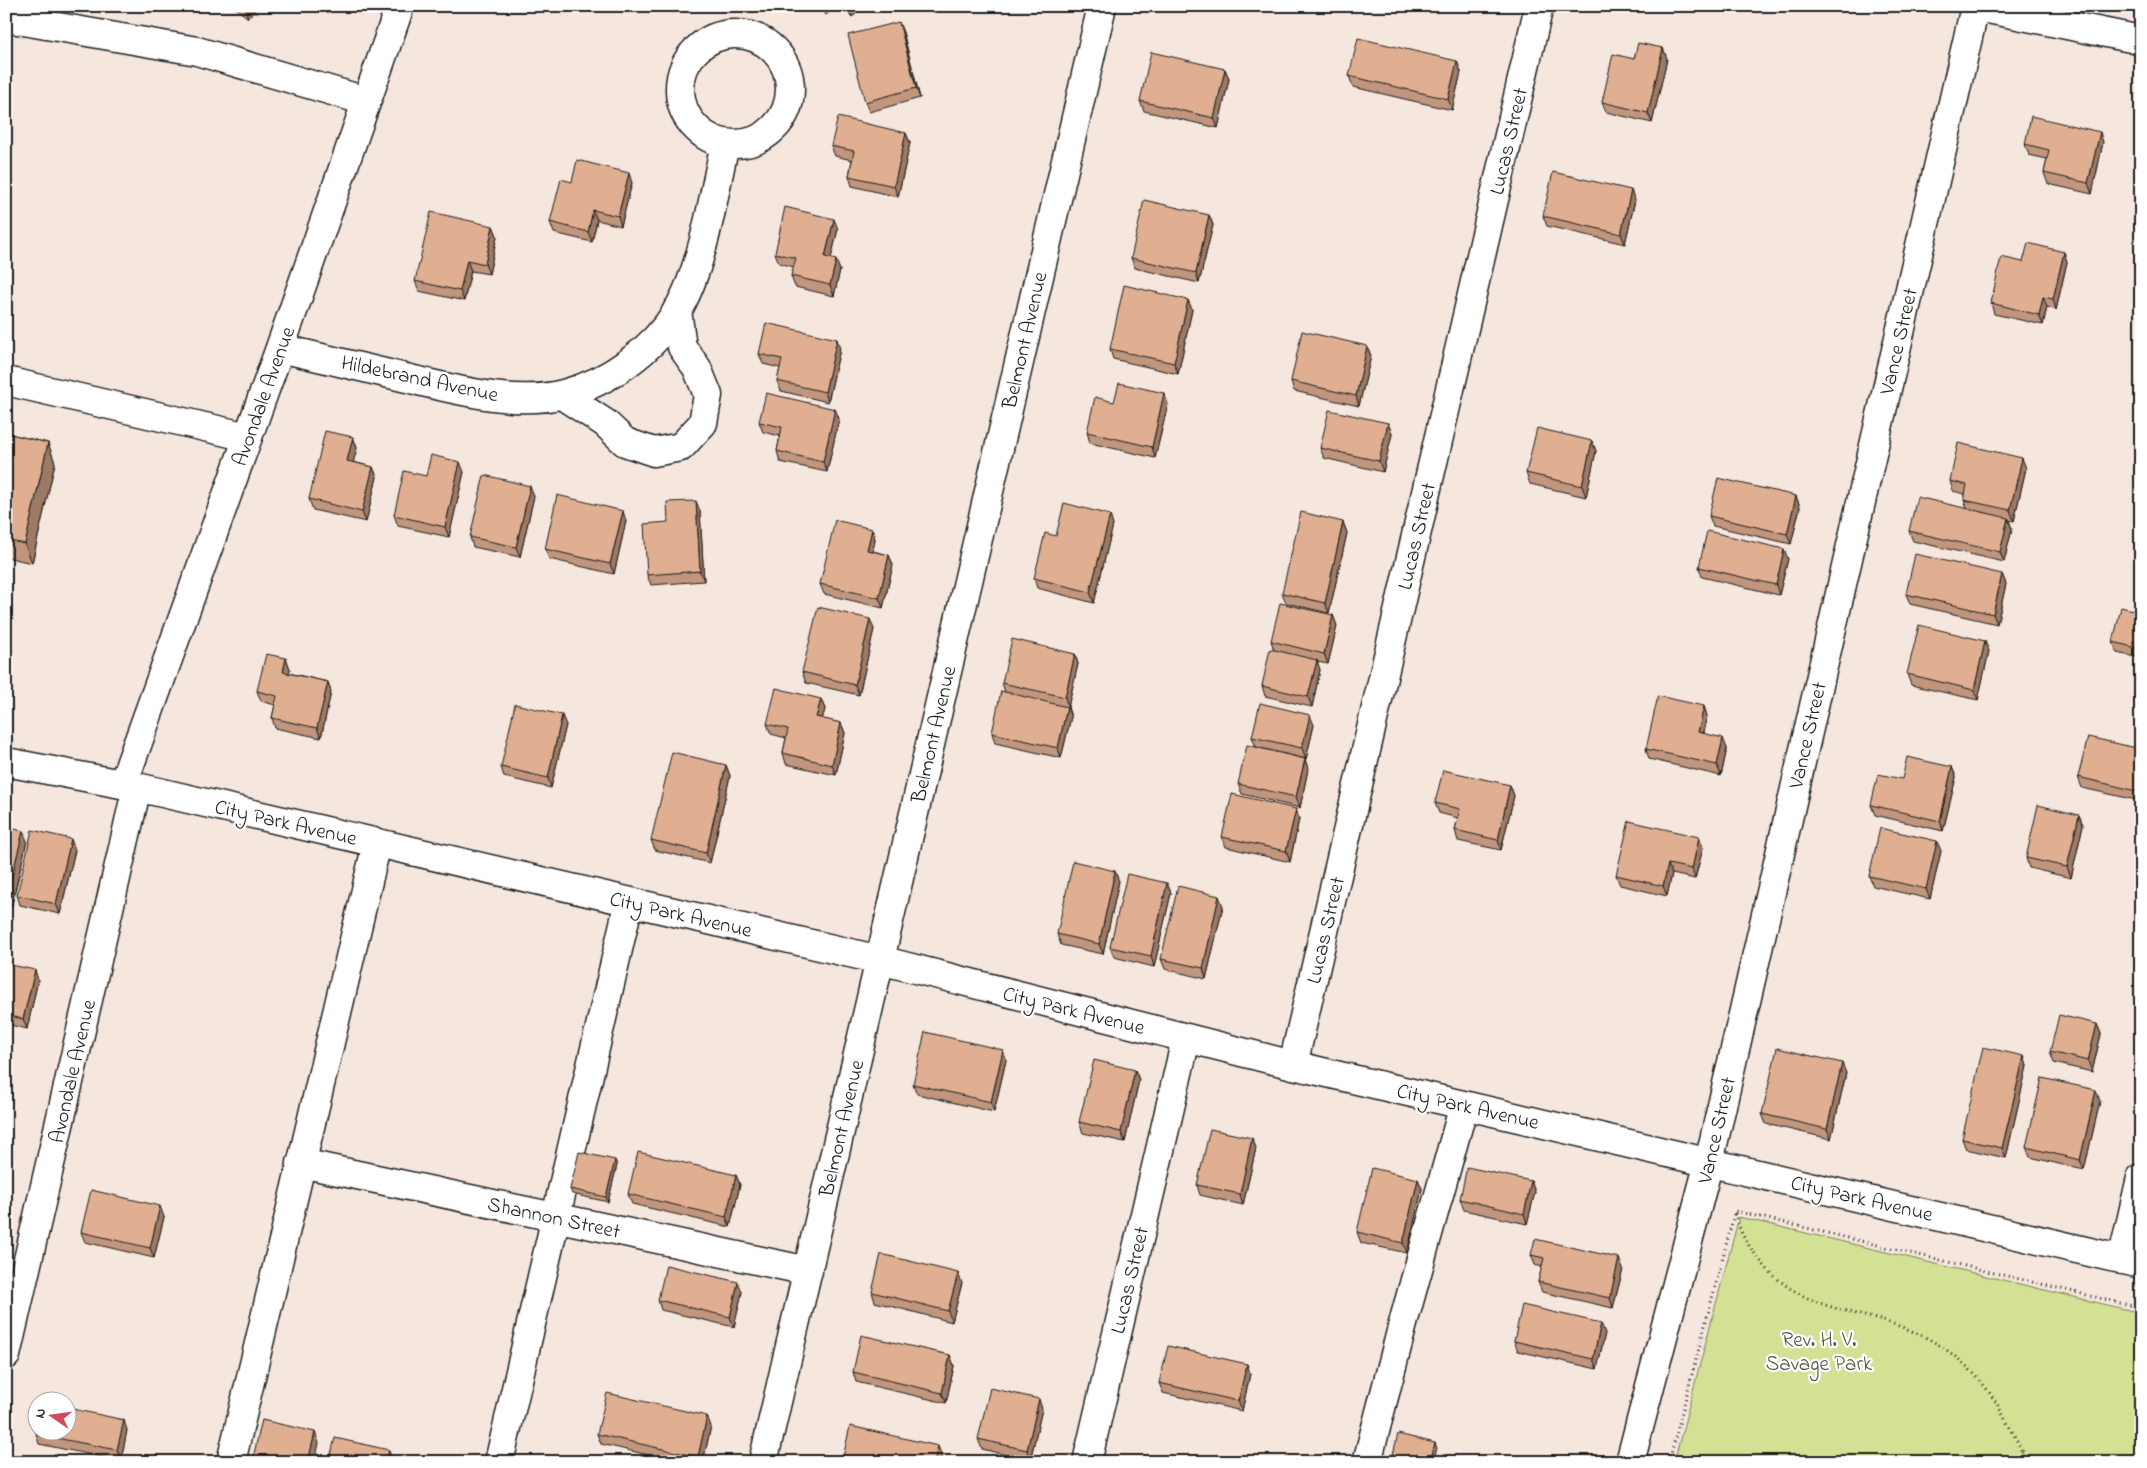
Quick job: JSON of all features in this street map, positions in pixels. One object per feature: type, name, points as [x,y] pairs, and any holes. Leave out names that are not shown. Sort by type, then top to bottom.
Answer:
[{"type":"street","name":"Avondale Avenue","points":[[6,1354],[130,786],[248,437],[400,6]]},
{"type":"street","name":"Belmont Avenue","points":[[763,1462],[1102,6]]},
{"type":"street","name":"Lucas Street","points":[[1293,1065],[1539,6]]},
{"type":"street","points":[[1974,6],[2141,40]]},
{"type":"street","name":"Vance Street","points":[[1630,1462],[1709,1162],[1974,6]]},
{"type":"street","points":[[6,18],[198,51],[366,101]]},
{"type":"street","points":[[740,33],[764,40],[782,58],[790,83],[786,110],[776,127],[766,136],[748,144],[725,144],[710,139],[690,123],[682,105],[680,79],[691,55],[712,37],[740,33]]},
{"type":"street","name":"Hildebrand Avenue","points":[[280,348],[464,391],[497,396],[562,395],[593,384],[623,365],[654,341],[677,310],[704,238],[725,144]]},
{"type":"street","name":"Hildebrand Avenue","points":[[562,395],[605,422],[625,442],[654,452],[681,447],[703,423],[708,395],[697,368],[682,347],[677,310]]},
{"type":"street","points":[[6,381],[248,437]]},
{"type":"street","name":"City Park Avenue","points":[[6,762],[130,786],[880,960],[1293,1065],[2131,1262]]},
{"type":"street","points":[[231,1462],[378,843]]},
{"type":"street","points":[[499,1462],[629,902]]},
{"type":"street","name":"Lucas Street","points":[[1087,1462],[1186,1039]]},
{"type":"street","points":[[1367,1462],[1405,1316],[1464,1105]]},
{"type":"street","name":"Shannon Street","points":[[301,1163],[808,1271]]},
{"type":"street","points":[[2131,1262],[2141,1178]]},
{"type":"path","points":[[1735,1212],[2141,1308]]},
{"type":"path","points":[[1735,1212],[1740,1233],[1768,1271],[1786,1287],[1807,1300],[1891,1323],[1916,1332],[1940,1346],[1966,1366],[1984,1385],[1994,1401],[2020,1449],[2024,1462]]},
{"type":"path","points":[[1669,1462],[1735,1212]]},
{"type":"path","points":[[2020,1449],[2031,1462]]},
{"type":"green space","name":"Rev. H. V. Savage Park","points":[[1739,1217],[2141,1313],[2141,1462],[1674,1462]]},
{"type":"building","points":[[899,22],[916,88],[865,102],[848,35]]},
{"type":"building","points":[[1358,38],[1457,61],[1448,99],[1349,76]]},
{"type":"building","points":[[1638,43],[1663,48],[1648,113],[1602,102],[1613,54],[1634,59]]},
{"type":"building","points":[[1151,52],[1225,69],[1214,118],[1140,101]]},
{"type":"building","points":[[2031,116],[2100,132],[2088,183],[2044,173],[2049,150],[2025,144]]},
{"type":"building","points":[[838,117],[906,133],[894,186],[849,176],[854,151],[831,146]]},
{"type":"building","points":[[577,160],[629,173],[618,216],[593,210],[588,232],[550,222],[561,179],[572,182]]},
{"type":"building","points":[[1553,172],[1631,190],[1621,234],[1543,216]]},
{"type":"building","points":[[1144,200],[1209,215],[1196,273],[1131,258]]},
{"type":"building","points":[[785,207],[834,219],[825,257],[836,260],[830,285],[791,276],[796,258],[775,253]]},
{"type":"building","points":[[431,212],[493,226],[485,264],[467,260],[460,291],[415,281]]},
{"type":"building","points":[[2028,243],[2064,252],[2053,299],[2043,297],[2039,315],[1991,303],[2001,257],[2023,262]]},
{"type":"building","points":[[1124,285],[1188,300],[1174,363],[1110,349]]},
{"type":"building","points":[[766,323],[837,339],[825,392],[777,381],[782,359],[759,354]]},
{"type":"building","points":[[1302,331],[1367,346],[1356,396],[1291,381]]},
{"type":"building","points":[[1119,383],[1164,393],[1152,447],[1087,432],[1095,397],[1114,402]]},
{"type":"building","points":[[766,393],[835,409],[823,462],[777,451],[782,427],[759,422]]},
{"type":"building","points":[[1329,410],[1388,423],[1379,461],[1320,448]]},
{"type":"building","points":[[1537,428],[1592,441],[1582,486],[1526,473]]},
{"type":"building","points":[[325,431],[353,437],[347,461],[373,467],[362,512],[309,499]]},
{"type":"building","points":[[6,433],[48,443],[25,544],[6,540]]},
{"type":"building","points":[[1958,443],[2022,458],[2010,510],[1964,500],[1967,485],[1950,481]]},
{"type":"building","points":[[431,455],[460,462],[445,527],[394,515],[404,471],[426,476]]},
{"type":"building","points":[[484,475],[530,486],[516,547],[470,537]]},
{"type":"building","points":[[1718,478],[1796,496],[1787,534],[1709,516]]},
{"type":"building","points":[[557,495],[623,511],[610,564],[545,549]]},
{"type":"building","points":[[1917,497],[2008,518],[2000,552],[1909,531]]},
{"type":"building","points":[[696,501],[700,571],[647,575],[644,524],[668,522],[667,502]]},
{"type":"building","points":[[1064,503],[1110,515],[1090,592],[1034,578],[1045,533],[1056,536]]},
{"type":"building","points":[[1301,512],[1343,522],[1325,603],[1282,593]]},
{"type":"building","points":[[835,520],[872,529],[867,550],[889,555],[879,598],[820,584]]},
{"type":"building","points":[[1707,531],[1784,549],[1776,585],[1699,567]]},
{"type":"building","points":[[1915,554],[2002,574],[1993,614],[1906,594]]},
{"type":"building","points":[[1280,603],[1333,615],[1324,654],[1271,641]]},
{"type":"building","points":[[818,607],[870,619],[855,685],[802,672]]},
{"type":"building","points":[[2121,607],[2141,612],[2141,649],[2113,642]]},
{"type":"building","points":[[1919,625],[1985,641],[1974,690],[1907,674]]},
{"type":"building","points":[[1012,639],[1075,654],[1065,697],[1002,683]]},
{"type":"building","points":[[1270,649],[1317,660],[1308,697],[1262,686]]},
{"type":"building","points":[[266,654],[286,658],[283,672],[328,682],[317,728],[272,718],[277,696],[257,691]]},
{"type":"building","points":[[776,688],[821,699],[816,717],[841,723],[832,765],[783,753],[788,729],[767,724]]},
{"type":"building","points":[[1001,691],[1067,707],[1058,748],[992,733]]},
{"type":"building","points":[[1658,696],[1704,706],[1698,732],[1723,738],[1717,765],[1646,749]]},
{"type":"building","points":[[1260,703],[1310,715],[1302,748],[1252,737]]},
{"type":"building","points":[[515,704],[562,715],[548,778],[501,767]]},
{"type":"building","points":[[2088,737],[2141,749],[2141,792],[2078,777]]},
{"type":"building","points":[[1247,745],[1305,759],[1296,797],[1238,784]]},
{"type":"building","points":[[672,752],[726,765],[706,853],[651,840]]},
{"type":"building","points":[[1907,757],[1952,767],[1940,821],[1871,805],[1878,774],[1902,779]]},
{"type":"building","points":[[1443,770],[1510,785],[1498,840],[1455,830],[1460,809],[1435,803]]},
{"type":"building","points":[[1232,794],[1296,809],[1286,851],[1222,837]]},
{"type":"building","points":[[2038,805],[2079,815],[2067,867],[2026,858]]},
{"type":"building","points":[[1629,821],[1699,837],[1692,869],[1668,864],[1663,886],[1616,875]]},
{"type":"building","points":[[6,827],[23,831],[7,897],[6,897]]},
{"type":"building","points":[[1880,828],[1937,841],[1926,889],[1869,876]]},
{"type":"building","points":[[32,830],[71,839],[56,904],[17,895]]},
{"type":"building","points":[[1073,861],[1115,871],[1099,944],[1057,934]]},
{"type":"building","points":[[1127,874],[1167,883],[1151,956],[1110,947]]},
{"type":"building","points":[[1178,886],[1219,896],[1203,968],[1161,959]]},
{"type":"building","points":[[6,964],[35,970],[23,1019],[6,1015]]},
{"type":"building","points":[[2059,1015],[2097,1024],[2088,1061],[2050,1052]]},
{"type":"building","points":[[925,1032],[1003,1050],[991,1102],[913,1084]]},
{"type":"building","points":[[1983,1047],[2024,1056],[2002,1148],[1962,1139]]},
{"type":"building","points":[[1777,1048],[1842,1063],[1827,1129],[1762,1114]]},
{"type":"building","points":[[1094,1060],[1135,1070],[1121,1132],[1079,1122]]},
{"type":"building","points":[[2042,1078],[2096,1090],[2080,1160],[2026,1147]]},
{"type":"building","points":[[1210,1129],[1252,1138],[1240,1194],[1197,1185]]},
{"type":"building","points":[[579,1152],[615,1160],[606,1197],[570,1189]]},
{"type":"building","points":[[638,1152],[736,1175],[726,1217],[628,1194]]},
{"type":"building","points":[[1467,1167],[1531,1181],[1524,1214],[1460,1199]]},
{"type":"building","points":[[1372,1168],[1418,1179],[1403,1243],[1357,1232]]},
{"type":"building","points":[[91,1190],[160,1206],[150,1248],[81,1232]]},
{"type":"building","points":[[1535,1239],[1619,1258],[1610,1298],[1538,1282],[1544,1258],[1531,1255]]},
{"type":"building","points":[[881,1254],[958,1273],[948,1311],[872,1292]]},
{"type":"building","points":[[666,1265],[738,1282],[730,1317],[658,1300]]},
{"type":"building","points":[[1522,1305],[1601,1323],[1593,1359],[1514,1341]]},
{"type":"building","points":[[861,1335],[950,1355],[942,1393],[853,1372]]},
{"type":"building","points":[[1168,1346],[1247,1364],[1238,1401],[1159,1383]]},
{"type":"building","points":[[990,1388],[1039,1399],[1027,1450],[978,1439]]},
{"type":"building","points":[[607,1393],[707,1416],[698,1457],[597,1434]]},
{"type":"building","points":[[78,1410],[124,1420],[117,1450],[66,1440],[78,1440]]},
{"type":"building","points":[[262,1420],[315,1432],[308,1462],[252,1462]]},
{"type":"building","points":[[850,1426],[938,1446],[934,1462],[842,1462]]},
{"type":"building","points":[[1398,1434],[1435,1443],[1430,1462],[1391,1462]]},
{"type":"building","points":[[335,1438],[389,1450],[386,1462],[329,1462]]},
{"type":"building","points":[[412,1456],[438,1462],[410,1462]]}]
